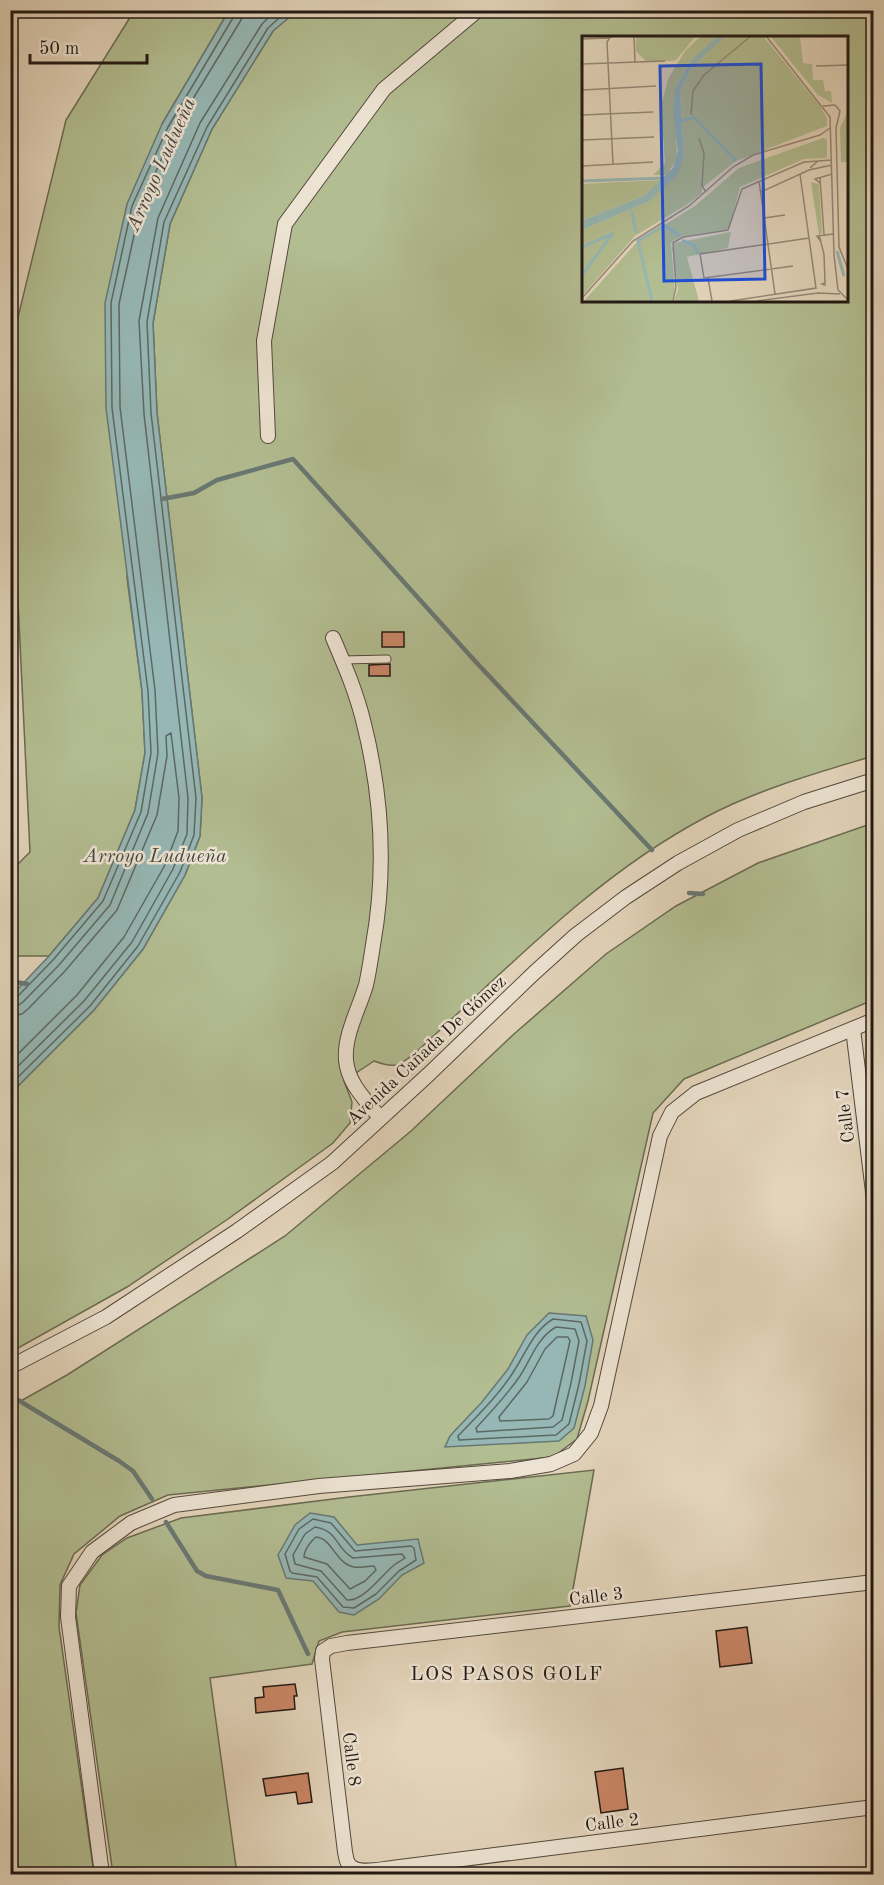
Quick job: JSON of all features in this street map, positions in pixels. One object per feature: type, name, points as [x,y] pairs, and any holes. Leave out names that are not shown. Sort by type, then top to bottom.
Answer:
[{"type":"street","points":[[268,436],[264,341],[285,224],[384,89],[478,10]]},
{"type":"street","points":[[333,638],[354,690],[376,775],[381,832],[380,890],[366,984],[348,1039],[346,1060],[353,1084],[381,1118]]},
{"type":"street","name":"Avenida Cañada De Gómez","points":[[10,1367],[106,1317],[237,1231],[332,1163],[559,950],[626,897],[678,863],[738,830],[804,802],[873,780]]},
{"type":"street","points":[[102,1875],[68,1617],[69,1586],[92,1552],[131,1522],[174,1505],[319,1486],[510,1471],[551,1464],[574,1454],[591,1433],[601,1406],[660,1136],[672,1112],[696,1093],[873,1020]]},
{"type":"street","name":"Calle 7","points":[[853,1029],[869,1119],[873,1200]]},
{"type":"street","name":"Calle 3","points":[[323,1651],[332,1646],[347,1643],[873,1582]]},
{"type":"street","name":"Calle 8","points":[[323,1651],[322,1670],[345,1852],[347,1862],[354,1869]]},
{"type":"street","name":"Calle 2","points":[[354,1869],[393,1871],[873,1807]]},
{"type":"lane","points":[[342,660],[387,659]]},
{"type":"green space","points":[[297,10],[873,11],[873,756],[788,782],[726,807],[665,841],[626,867],[552,926],[413,1055],[395,1065],[374,1061],[344,1081],[352,1102],[350,1123],[333,1143],[228,1219],[127,1287],[11,1352],[11,1093],[94,1010],[143,949],[185,875],[200,836],[202,798],[157,413],[153,323],[170,224],[212,129],[273,31]]},
{"type":"green space","points":[[134,11],[231,11],[224,19],[162,124],[127,578],[142,691],[145,753],[135,810],[98,898],[49,956],[11,956],[11,871],[30,852],[11,455],[11,346],[66,120]]},
{"type":"green space","points":[[873,823],[873,1000],[684,1079],[653,1113],[588,1401],[577,1439],[553,1457],[168,1495],[120,1516],[74,1554],[60,1585],[59,1627],[94,1874],[11,1874],[10,1407],[67,1375],[285,1236],[411,1131],[514,1034],[606,954],[676,906],[758,863]]},
{"type":"green space","points":[[594,1470],[570,1606],[342,1632],[319,1641],[312,1664],[210,1678],[237,1874],[113,1874],[76,1613],[80,1585],[102,1555],[127,1538],[181,1518]]},
{"type":"water","name":"Arroyo Ludueña","points":[[231,11],[297,11],[273,31],[212,129],[170,224],[153,323],[157,413],[202,798],[200,836],[185,875],[143,949],[94,1010],[11,1093],[11,996],[49,956],[98,898],[135,810],[145,753],[142,691],[106,408],[105,303],[127,204],[162,124],[224,19]]},
{"type":"water","points":[[549,1313],[586,1316],[593,1340],[585,1386],[574,1428],[559,1441],[445,1447],[450,1436],[482,1402],[508,1369],[527,1335]]},
{"type":"water","points":[[310,1513],[334,1517],[357,1545],[418,1539],[424,1563],[402,1575],[379,1599],[354,1615],[339,1612],[313,1581],[286,1578],[278,1555],[295,1525]]},
{"type":"building","points":[[382,632],[404,632],[404,647],[382,647]]},
{"type":"building","points":[[390,664],[390,676],[369,676],[369,665]]},
{"type":"building","points":[[747,1627],[752,1663],[720,1667],[716,1631]]},
{"type":"building","points":[[295,1684],[297,1696],[294,1696],[295,1709],[256,1713],[255,1698],[264,1697],[263,1687]]},
{"type":"building","points":[[623,1768],[628,1809],[601,1813],[595,1772]]},
{"type":"building","points":[[308,1773],[312,1802],[298,1804],[296,1792],[266,1796],[263,1779]]},
{"type":"waterway","points":[[162,499],[194,493],[217,480],[293,459],[475,661],[652,850]]},
{"type":"waterway","points":[[689,893],[703,894]]},
{"type":"waterway","points":[[10,981],[27,984]]},
{"type":"waterway","points":[[10,1399],[18,1400],[119,1461],[133,1471],[152,1499]]},
{"type":"waterway","points":[[166,1522],[197,1571],[206,1576],[278,1590],[308,1654]]},
{"type":"district","name":"LOS PASOS GOLF","points":[[507,1673]]}]
